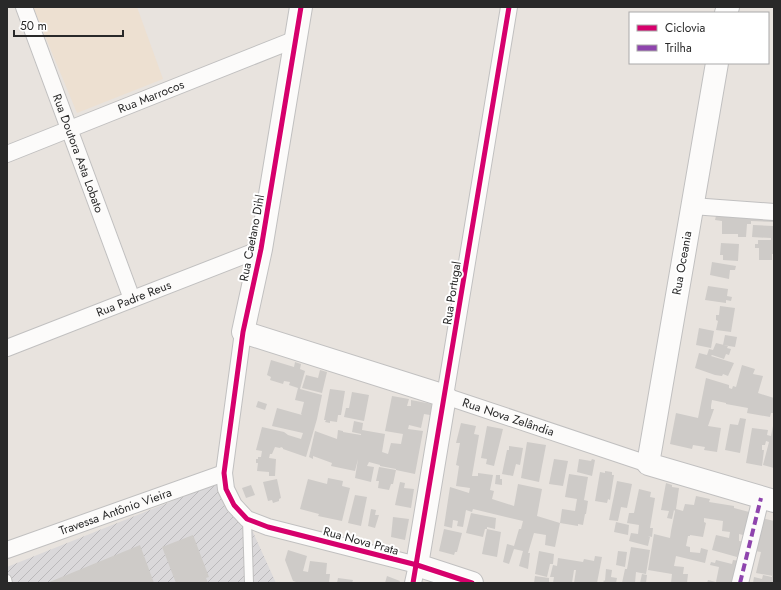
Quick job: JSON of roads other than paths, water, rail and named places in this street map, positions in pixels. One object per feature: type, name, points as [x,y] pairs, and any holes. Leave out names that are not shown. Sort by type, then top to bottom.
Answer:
[{"type":"street","name":"Rua Doutora Asta Lobato","points":[[24,7],[132,299]]},
{"type":"street","name":"Rua Caetano Dihl","points":[[247,519],[234,505],[226,489],[224,473],[243,332],[261,249],[301,7]]},
{"type":"street","name":"Rua Portugal","points":[[415,574],[509,7]]},
{"type":"street","name":"Rua Marrocos","points":[[7,154],[296,39]]},
{"type":"street","name":"Rua Oceania","points":[[648,464],[717,64]]},
{"type":"street","points":[[692,206],[774,212]]},
{"type":"street","name":"Rua Padre Reus","points":[[7,348],[261,249]]},
{"type":"street","name":"Rua Nova Zelândia","points":[[243,332],[445,396],[648,464],[767,500]]},
{"type":"street","name":"Travessa Antônio Vieira","points":[[7,550],[224,473]]},
{"type":"street","points":[[740,583],[767,500]]},
{"type":"street","name":"Rua Nova Prata","points":[[247,519],[415,574],[472,583]]},
{"type":"lane","points":[[247,519],[249,583]]},
{"type":"lane","points":[[7,579],[8,583]]}]
